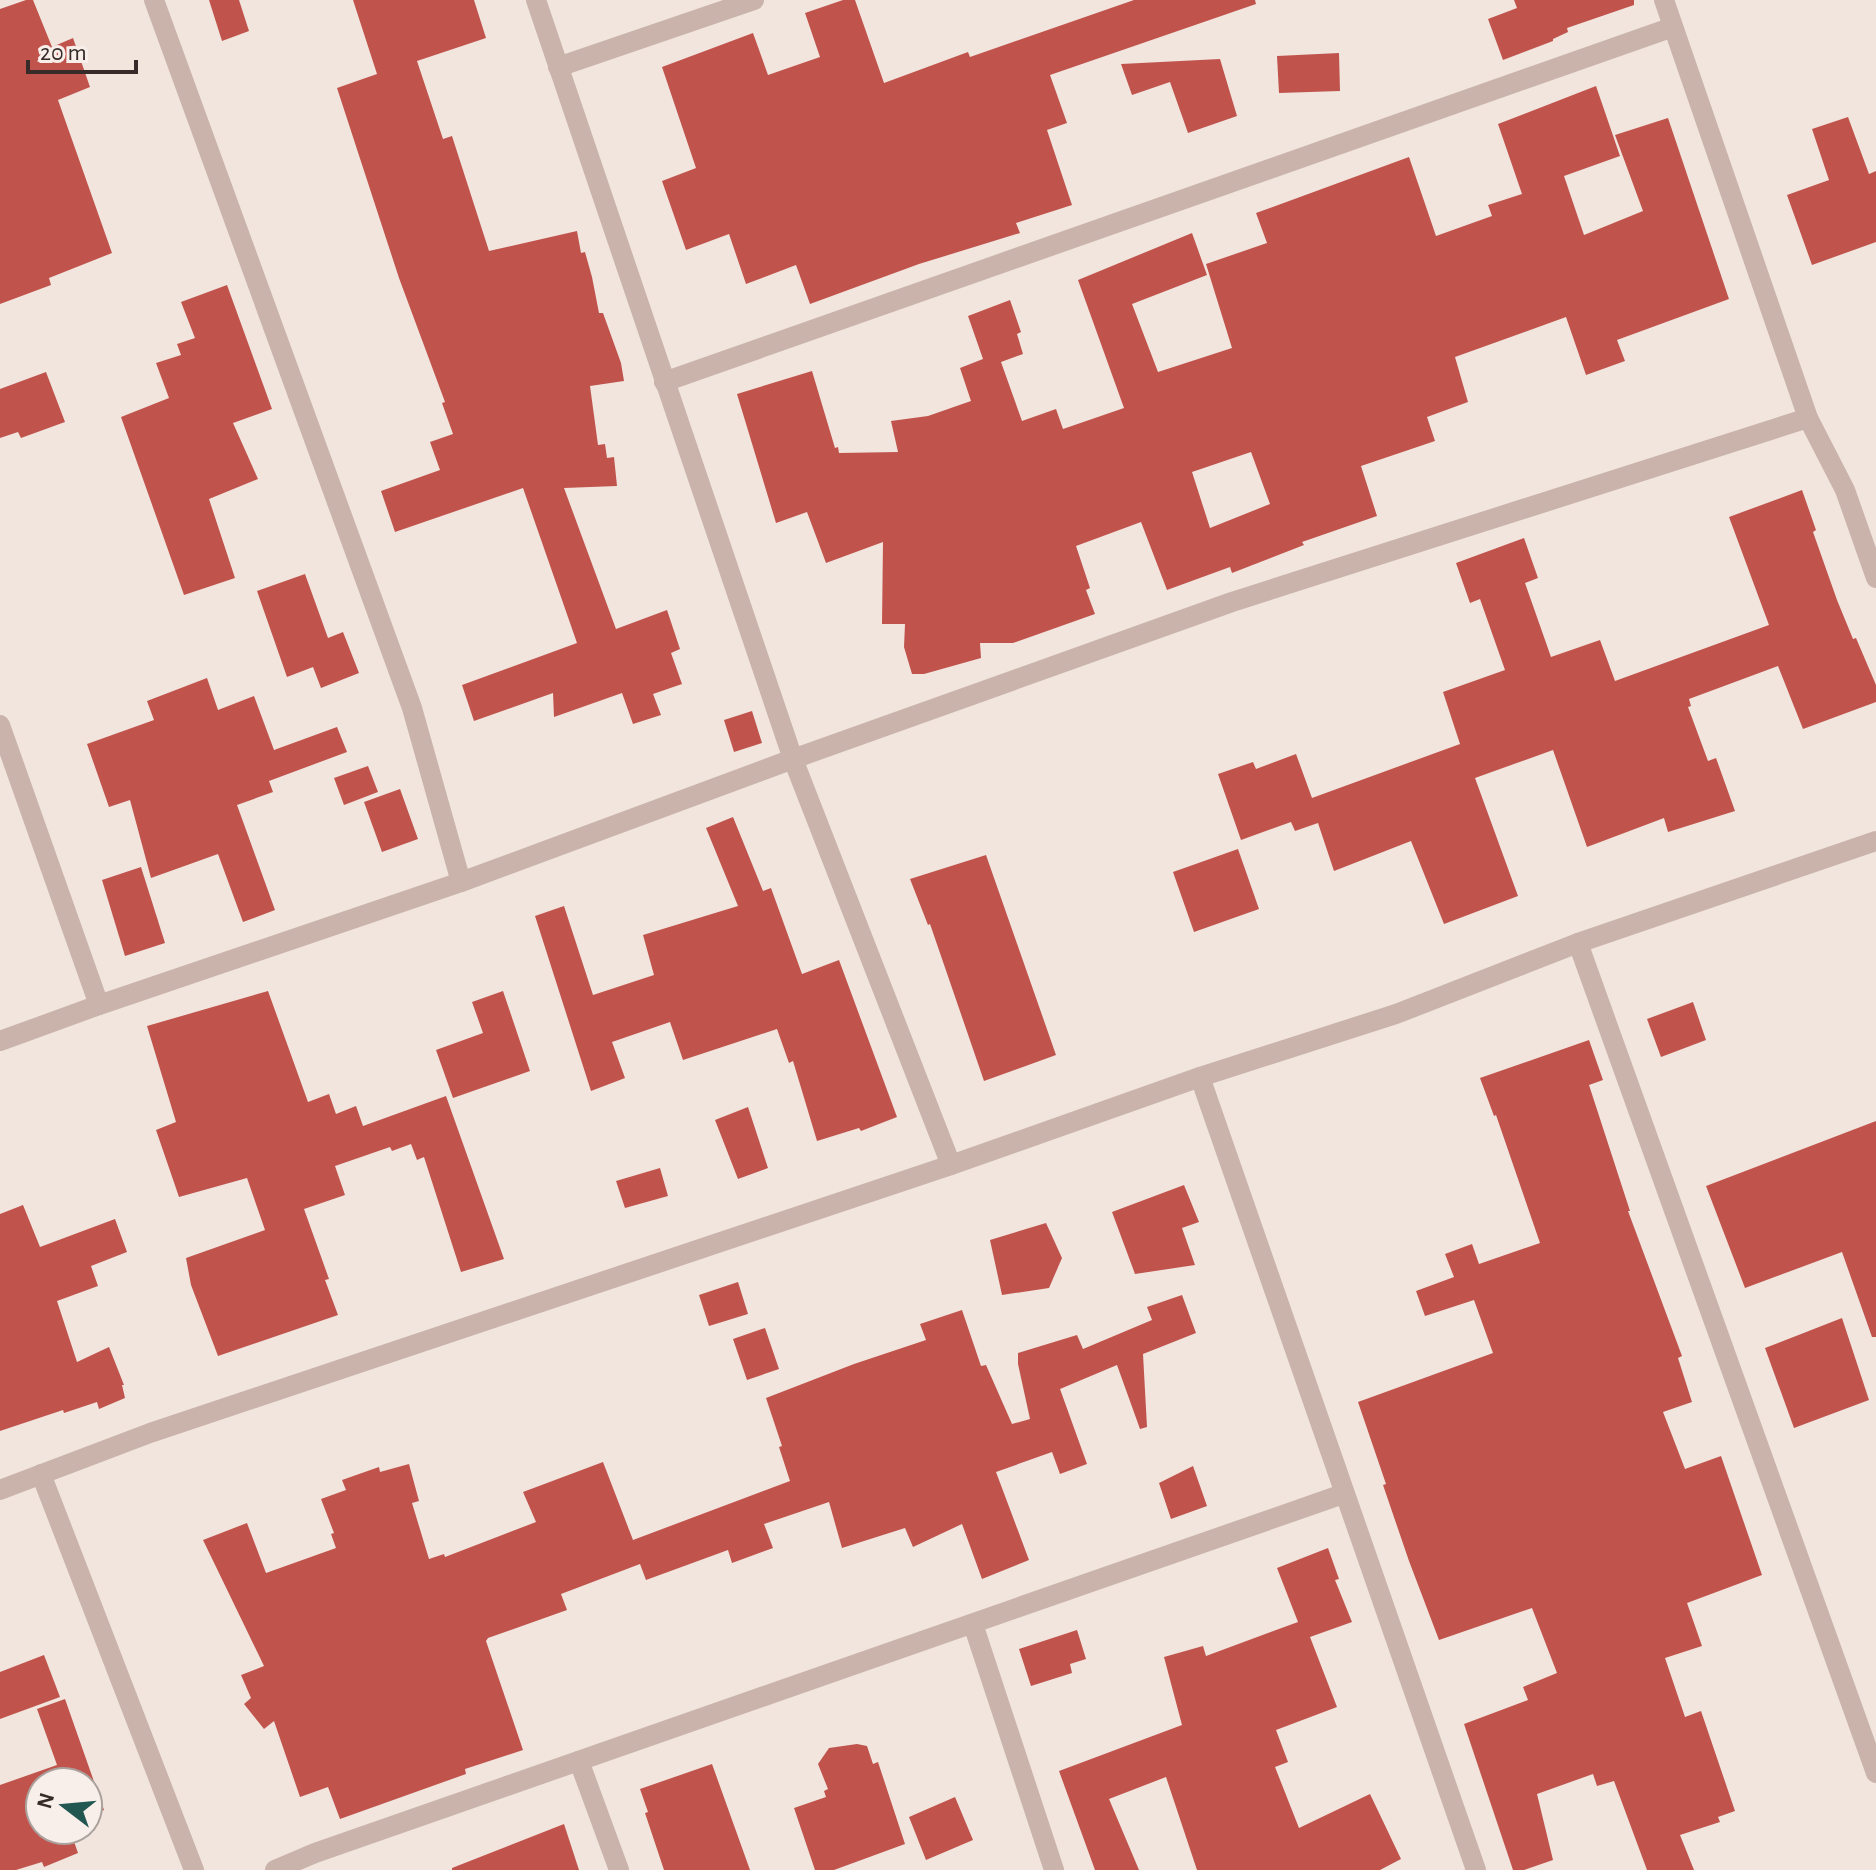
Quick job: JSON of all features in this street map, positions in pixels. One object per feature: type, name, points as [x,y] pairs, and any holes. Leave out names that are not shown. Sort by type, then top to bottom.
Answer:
[{"type":"street","points":[[154,0],[412,708],[461,882]]},
{"type":"street","points":[[536,0],[793,759],[951,1165]]},
{"type":"street","points":[[558,67],[754,0]]},
{"type":"street","points":[[1664,0],[1808,418],[1845,490],[1876,578]]},
{"type":"street","points":[[664,382],[1673,27]]},
{"type":"street","points":[[0,1041],[461,882],[1232,602],[1808,418]]},
{"type":"street","points":[[0,725],[99,1005]]},
{"type":"street","points":[[0,1490],[150,1433],[951,1165],[1200,1077],[1396,1014],[1578,943],[1876,841]]},
{"type":"street","points":[[1578,943],[1876,1773]]},
{"type":"street","points":[[1200,1077],[1476,1870]]},
{"type":"street","points":[[41,1474],[194,1870]]},
{"type":"street","points":[[275,1870],[315,1853],[1343,1494]]},
{"type":"street","points":[[973,1624],[1054,1870]]},
{"type":"street","points":[[579,1761],[619,1870]]},
{"type":"building","points":[[33,0],[52,47],[73,38],[90,87],[58,100],[112,253],[49,278],[51,285],[0,304],[0,9]]},
{"type":"building","points":[[209,0],[239,0],[249,31],[222,41]]},
{"type":"building","points":[[353,0],[474,0],[486,38],[417,61],[443,139],[452,136],[489,251],[577,231],[581,253],[585,252],[592,277],[599,313],[603,313],[621,363],[624,381],[590,386],[598,445],[605,444],[607,458],[614,457],[617,486],[564,488],[616,629],[667,610],[680,649],[671,653],[682,684],[653,694],[661,715],[633,724],[622,693],[554,717],[553,693],[474,721],[462,685],[577,643],[523,488],[395,532],[381,491],[440,470],[430,442],[453,434],[442,403],[445,402],[399,278],[337,88],[377,74]]},
{"type":"building","points":[[843,0],[855,0],[884,83],[968,52],[970,57],[1134,0],[1255,0],[1256,4],[1050,75],[1067,123],[1047,130],[1072,205],[1016,223],[1020,233],[919,264],[810,304],[796,265],[746,284],[729,234],[686,250],[662,181],[696,168],[662,67],[753,33],[768,75],[820,57],[805,13]]},
{"type":"building","points":[[1514,0],[1634,0],[1634,5],[1567,28],[1568,32],[1553,41],[1503,60],[1488,19],[1517,8]]},
{"type":"building","points":[[1339,53],[1340,91],[1279,93],[1277,56]]},
{"type":"building","points":[[1220,59],[1237,116],[1188,133],[1170,82],[1132,95],[1121,64]]},
{"type":"building","points":[[1596,86],[1620,156],[1564,176],[1584,235],[1643,211],[1615,135],[1668,118],[1729,299],[1617,340],[1625,361],[1586,375],[1566,317],[1455,357],[1468,402],[1427,417],[1435,441],[1361,466],[1377,516],[1302,542],[1304,545],[1232,573],[1230,567],[1167,590],[1141,522],[1076,546],[1095,614],[1013,643],[980,643],[981,658],[924,674],[912,674],[904,647],[905,624],[882,624],[883,542],[826,563],[807,512],[776,523],[737,394],[812,371],[839,453],[898,452],[891,421],[928,416],[971,401],[960,368],[983,359],[968,316],[1010,300],[1021,332],[1017,334],[1023,354],[1001,362],[1022,421],[1056,409],[1063,429],[1124,408],[1078,280],[1192,233],[1207,275],[1132,304],[1158,372],[1232,348],[1206,264],[1267,243],[1256,213],[1409,157],[1436,236],[1492,216],[1488,205],[1522,194],[1498,124]],"holes":[[[1251,452],[1270,504],[1210,528],[1192,472]]]},
{"type":"building","points":[[1848,117],[1869,174],[1876,171],[1876,242],[1812,265],[1787,195],[1829,180],[1812,129]]},
{"type":"building","points":[[227,285],[272,409],[233,423],[258,479],[209,499],[235,578],[184,595],[121,417],[169,398],[156,363],[181,355],[177,344],[195,338],[181,302]]},
{"type":"building","points":[[46,372],[65,422],[21,438],[18,432],[0,438],[0,389]]},
{"type":"building","points":[[1802,490],[1837,600],[1876,685],[1876,702],[1803,729],[1778,666],[1689,699],[1691,706],[1688,707],[1708,761],[1716,758],[1735,811],[1668,832],[1664,818],[1587,847],[1553,750],[1475,778],[1518,896],[1444,924],[1411,841],[1334,871],[1318,823],[1295,831],[1291,822],[1241,840],[1218,774],[1253,762],[1256,769],[1296,754],[1312,798],[1460,744],[1443,692],[1505,670],[1480,599],[1470,603],[1456,563],[1524,538],[1538,578],[1525,583],[1551,657],[1600,640],[1615,681],[1769,625],[1729,517]]},
{"type":"building","points":[[305,574],[328,638],[343,632],[359,673],[321,688],[313,667],[287,677],[257,591]]},
{"type":"building","points":[[207,678],[218,710],[254,696],[274,750],[337,727],[347,752],[269,781],[273,792],[237,805],[275,910],[243,922],[218,854],[151,878],[130,800],[109,807],[87,744],[154,720],[147,701]]},
{"type":"building","points":[[752,711],[762,743],[734,752],[724,720]]},
{"type":"building","points":[[368,766],[378,792],[344,805],[334,778]]},
{"type":"building","points":[[400,789],[418,839],[382,852],[364,802]]},
{"type":"building","points":[[733,817],[763,891],[771,888],[802,974],[839,960],[897,1117],[861,1131],[859,1128],[817,1141],[793,1061],[789,1063],[777,1029],[683,1060],[670,1022],[612,1042],[625,1078],[591,1091],[535,916],[564,906],[593,995],[654,975],[643,935],[738,906],[706,828]]},
{"type":"building","points":[[1238,849],[1259,909],[1194,932],[1173,872]]},
{"type":"building","points":[[986,855],[1056,1055],[984,1081],[930,924],[910,879]]},
{"type":"building","points":[[141,867],[165,943],[125,956],[102,880]]},
{"type":"building","points":[[268,991],[308,1102],[329,1094],[336,1114],[356,1106],[363,1126],[446,1096],[504,1259],[461,1272],[424,1157],[417,1160],[411,1144],[392,1151],[390,1147],[335,1166],[345,1195],[304,1209],[329,1279],[325,1280],[338,1315],[218,1356],[191,1285],[186,1258],[265,1230],[247,1178],[179,1197],[156,1130],[176,1122],[147,1026]]},
{"type":"building","points":[[503,991],[530,1071],[453,1098],[436,1050],[483,1033],[472,1002]]},
{"type":"building","points":[[1693,1002],[1706,1040],[1661,1057],[1647,1019]]},
{"type":"building","points":[[1589,1040],[1603,1080],[1589,1085],[1628,1211],[1682,1356],[1678,1358],[1692,1402],[1663,1412],[1685,1469],[1721,1456],[1762,1575],[1687,1603],[1702,1646],[1665,1658],[1685,1717],[1701,1711],[1735,1811],[1718,1817],[1720,1822],[1680,1835],[1694,1870],[1647,1870],[1614,1781],[1597,1786],[1593,1774],[1537,1794],[1553,1860],[1524,1870],[1513,1870],[1464,1724],[1528,1700],[1523,1687],[1557,1673],[1532,1608],[1439,1640],[1383,1485],[1386,1484],[1358,1402],[1493,1353],[1474,1300],[1425,1316],[1416,1291],[1454,1277],[1445,1254],[1472,1244],[1479,1264],[1540,1243],[1480,1078]]},
{"type":"building","points":[[748,1107],[768,1168],[738,1179],[715,1120]]},
{"type":"building","points":[[1876,1121],[1876,1337],[1872,1337],[1842,1252],[1745,1288],[1706,1186]]},
{"type":"building","points":[[660,1168],[668,1196],[625,1208],[616,1181]]},
{"type":"building","points":[[1184,1185],[1199,1222],[1182,1228],[1195,1265],[1135,1274],[1112,1212]]},
{"type":"building","points":[[23,1205],[40,1247],[115,1219],[127,1252],[91,1266],[98,1286],[57,1301],[77,1362],[109,1347],[124,1385],[125,1398],[99,1409],[97,1402],[64,1413],[63,1410],[0,1431],[0,1214]]},
{"type":"building","points":[[1046,1223],[1062,1258],[1049,1288],[1002,1295],[990,1240]]},
{"type":"building","points":[[738,1282],[748,1314],[709,1326],[699,1295]]},
{"type":"building","points":[[1182,1295],[1196,1333],[1143,1354],[1147,1427],[1140,1429],[1117,1365],[1060,1389],[1087,1464],[1060,1474],[1052,1452],[996,1472],[1029,1560],[982,1579],[962,1524],[913,1547],[905,1528],[842,1548],[829,1502],[764,1524],[773,1548],[732,1563],[728,1550],[646,1580],[640,1564],[561,1594],[567,1610],[486,1641],[523,1750],[465,1769],[466,1774],[340,1819],[328,1787],[300,1797],[274,1721],[264,1729],[244,1704],[251,1698],[241,1675],[264,1666],[203,1540],[247,1523],[266,1573],[336,1548],[331,1534],[334,1533],[321,1499],[346,1490],[342,1480],[379,1467],[380,1472],[409,1464],[419,1501],[412,1503],[429,1559],[444,1554],[445,1557],[536,1522],[523,1492],[603,1462],[633,1540],[790,1481],[766,1398],[926,1340],[920,1324],[962,1310],[981,1366],[986,1365],[1012,1424],[1030,1419],[1018,1353],[1077,1335],[1083,1349],[1152,1320],[1147,1307]]},
{"type":"building","points":[[1842,1318],[1869,1400],[1794,1428],[1765,1348]]},
{"type":"building","points":[[765,1328],[779,1369],[747,1380],[733,1339]]},
{"type":"building","points":[[1193,1466],[1207,1506],[1171,1519],[1159,1483]]},
{"type":"building","points":[[1328,1548],[1339,1579],[1335,1580],[1352,1622],[1310,1637],[1337,1707],[1276,1730],[1288,1762],[1275,1767],[1299,1828],[1370,1794],[1401,1859],[1380,1870],[1197,1870],[1166,1777],[1109,1799],[1139,1870],[1095,1870],[1059,1771],[1182,1725],[1164,1657],[1203,1646],[1206,1656],[1298,1622],[1277,1568]]},
{"type":"building","points":[[1077,1630],[1086,1659],[1070,1664],[1072,1673],[1031,1686],[1019,1649]]},
{"type":"building","points":[[44,1655],[60,1697],[0,1719],[0,1672]]},
{"type":"building","points":[[65,1699],[89,1766],[54,1766],[57,1765],[37,1709]]},
{"type":"building","points":[[857,1744],[867,1746],[873,1764],[878,1762],[905,1844],[834,1870],[815,1870],[794,1808],[826,1797],[824,1791],[828,1789],[818,1764],[829,1748]]},
{"type":"building","points":[[712,1764],[750,1870],[664,1870],[640,1789]]},
{"type":"building","points":[[24,1777],[24,1846],[76,1846],[78,1853],[44,1867],[42,1862],[16,1870],[0,1870],[0,1785]]},
{"type":"building","points":[[955,1797],[973,1840],[926,1860],[909,1817]]},
{"type":"building","points":[[564,1824],[579,1870],[452,1870],[452,1868]]}]
